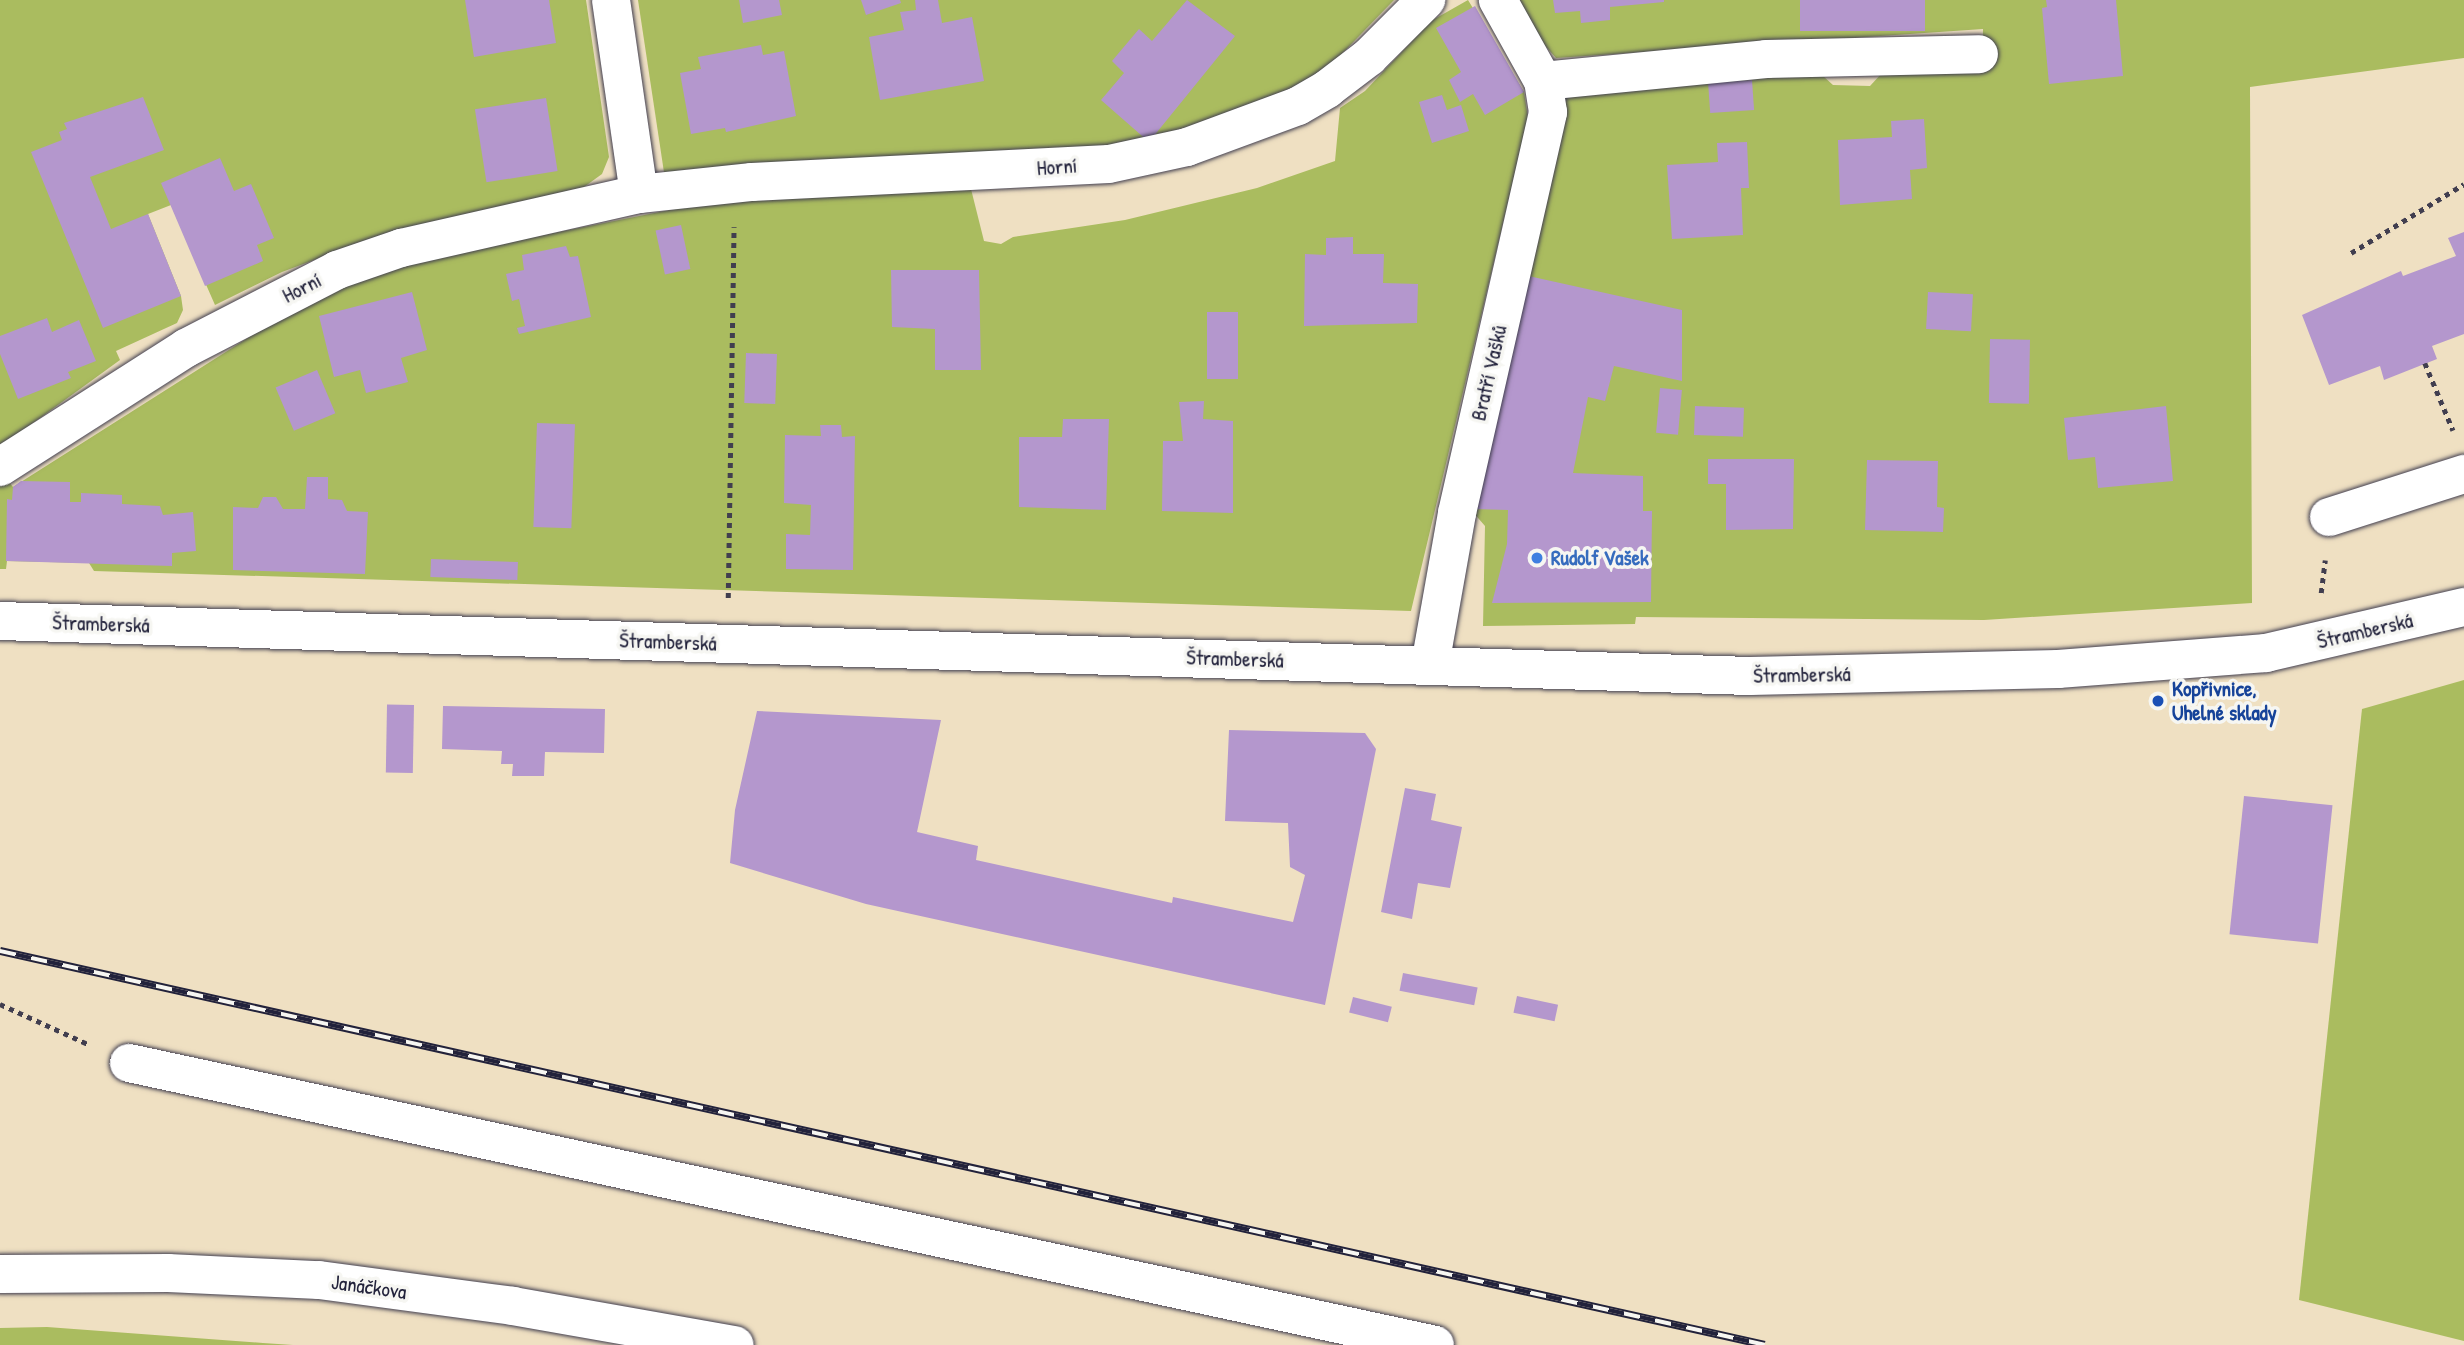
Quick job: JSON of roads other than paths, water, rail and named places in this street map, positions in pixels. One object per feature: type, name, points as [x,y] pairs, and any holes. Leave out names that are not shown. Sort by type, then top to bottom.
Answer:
[{"type":"street","points":[[611,0],[639,194]]},
{"type":"street","name":"Horní","points":[[0,467],[186,348],[337,270],[401,248],[639,194],[734,184],[1109,164],[1187,148],[1298,106],[1327,89],[1369,57],[1426,0]]},
{"type":"street","name":"Bratří Vašků","points":[[1430,665],[1457,513],[1548,112],[1543,81],[1498,0]]},
{"type":"street","points":[[1543,81],[1766,60],[1979,54]]},
{"type":"street","points":[[2329,517],[2464,474]]},
{"type":"street","name":"Štramberská","points":[[0,621],[1750,676],[2057,669],[2266,653],[2464,607]]},
{"type":"street","points":[[129,1063],[1435,1345]]},
{"type":"street","name":"Janáčkova","points":[[0,1274],[319,1280],[624,1336],[735,1345]]},
{"type":"railway","points":[[0,951],[1765,1345]]},
{"type":"place","name":"Rudolf Vašek","points":[[1537,558]]},
{"type":"place","name":"Kopřivnice, Uhelné sklady","points":[[2158,701]]}]
